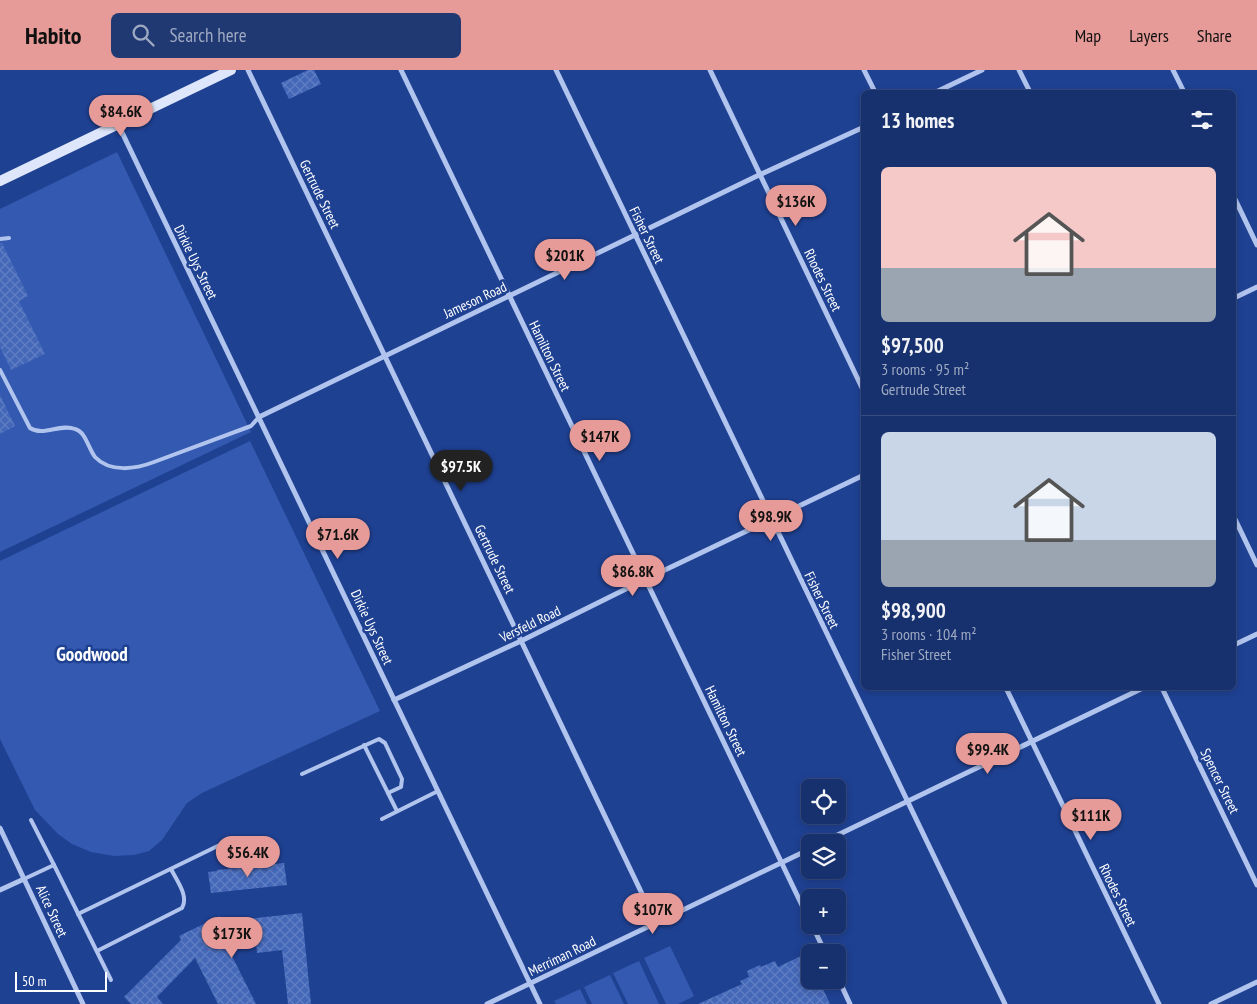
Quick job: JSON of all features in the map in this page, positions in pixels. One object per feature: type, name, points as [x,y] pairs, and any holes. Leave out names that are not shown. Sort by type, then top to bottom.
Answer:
[{"type":"street","points":[[0,181],[231,70]]},
{"type":"street","name":"Gertrude Street","points":[[248,70],[656,923]]},
{"type":"street","name":"Hamilton Street","points":[[402,70],[509,297],[801,903]]},
{"type":"street","name":"Fisher Street","points":[[556,70],[1005,1004]]},
{"type":"street","name":"Rhodes Street","points":[[710,70],[861,386]]},
{"type":"street","points":[[864,70],[874,90]]},
{"type":"street","points":[[940,90],[982,70]]},
{"type":"street","points":[[1019,70],[1029,90]]},
{"type":"street","points":[[1173,70],[1183,90]]},
{"type":"street","name":"Dirkie Uys Street","points":[[118,124],[540,1004]]},
{"type":"street","name":"Jameson Road","points":[[259,417],[759,175],[861,128]]},
{"type":"street","points":[[1236,201],[1257,245]]},
{"type":"street","points":[[1236,297],[1257,287]]},
{"type":"street","name":"Versfeld Road","points":[[394,700],[521,641],[861,476]]},
{"type":"street","points":[[1236,521],[1257,565]]},
{"type":"street","points":[[1236,643],[1257,634]]},
{"type":"street","name":"Rhodes Street","points":[[1007,690],[1158,1004]]},
{"type":"street","points":[[840,834],[1139,690]]},
{"type":"street","name":"Spencer Street","points":[[1163,690],[1257,885]]},
{"type":"street","name":"Alice Street","points":[[0,828],[83,1004]]},
{"type":"street","name":"Merriman Road","points":[[486,1004],[801,853]]},
{"type":"street","points":[[0,890],[24,879]]},
{"type":"street","points":[[1211,1004],[1257,982]]},
{"type":"street","points":[[843,989],[850,1004]]},
{"type":"lane","points":[[0,239],[9,238]]},
{"type":"lane","points":[[0,370],[30,428],[35,432],[67,427],[75,428],[80,431],[95,457],[116,468],[148,465],[251,426],[259,417]]},
{"type":"lane","points":[[302,774],[379,739],[385,743],[402,780],[401,786],[388,793]]},
{"type":"lane","points":[[364,745],[397,812]]},
{"type":"lane","points":[[382,819],[438,791]]},
{"type":"lane","points":[[31,820],[111,980]]},
{"type":"lane","points":[[78,914],[230,840]]},
{"type":"lane","points":[[24,879],[54,865]]},
{"type":"lane","points":[[97,951],[182,908],[185,902],[184,896],[171,869]]},
{"type":"shaded area","points":[[117,152],[251,432],[0,552],[0,209]]},
{"type":"shaded area","points":[[250,441],[380,711],[202,793],[187,803],[162,840],[149,851],[134,855],[114,856],[91,852],[72,844],[58,834],[35,810],[0,739],[0,561]]},
{"type":"shaded area","points":[[670,946],[694,996],[678,1004],[666,1004],[644,958]]},
{"type":"shaded area","points":[[639,961],[659,1004],[628,1004],[613,973]]},
{"type":"shaded area","points":[[610,975],[624,1004],[592,1004],[584,987]]},
{"type":"shaded area","points":[[580,989],[587,1004],[556,1004],[554,1001]]},
{"type":"building","points":[[308,70],[314,70],[321,84],[289,99],[281,83]]},
{"type":"building","points":[[0,243],[2,243],[28,296],[19,301],[45,354],[11,370],[0,347]]},
{"type":"building","points":[[0,395],[15,426],[0,434]]},
{"type":"building","points":[[284,863],[287,885],[211,893],[208,872]]},
{"type":"building","points":[[302,913],[311,1004],[288,1004],[282,950],[257,953],[256,941],[226,944],[256,1004],[218,1004],[195,958],[157,997],[163,1004],[131,1004],[124,997],[181,940],[179,936],[220,916],[220,922]]},
{"type":"building","points":[[801,956],[801,989],[823,989],[830,1004],[698,1004],[742,984],[740,981],[749,977],[747,971],[775,961],[778,967]]},
{"type":"district","name":"Goodwood","points":[[92,654]]}]
